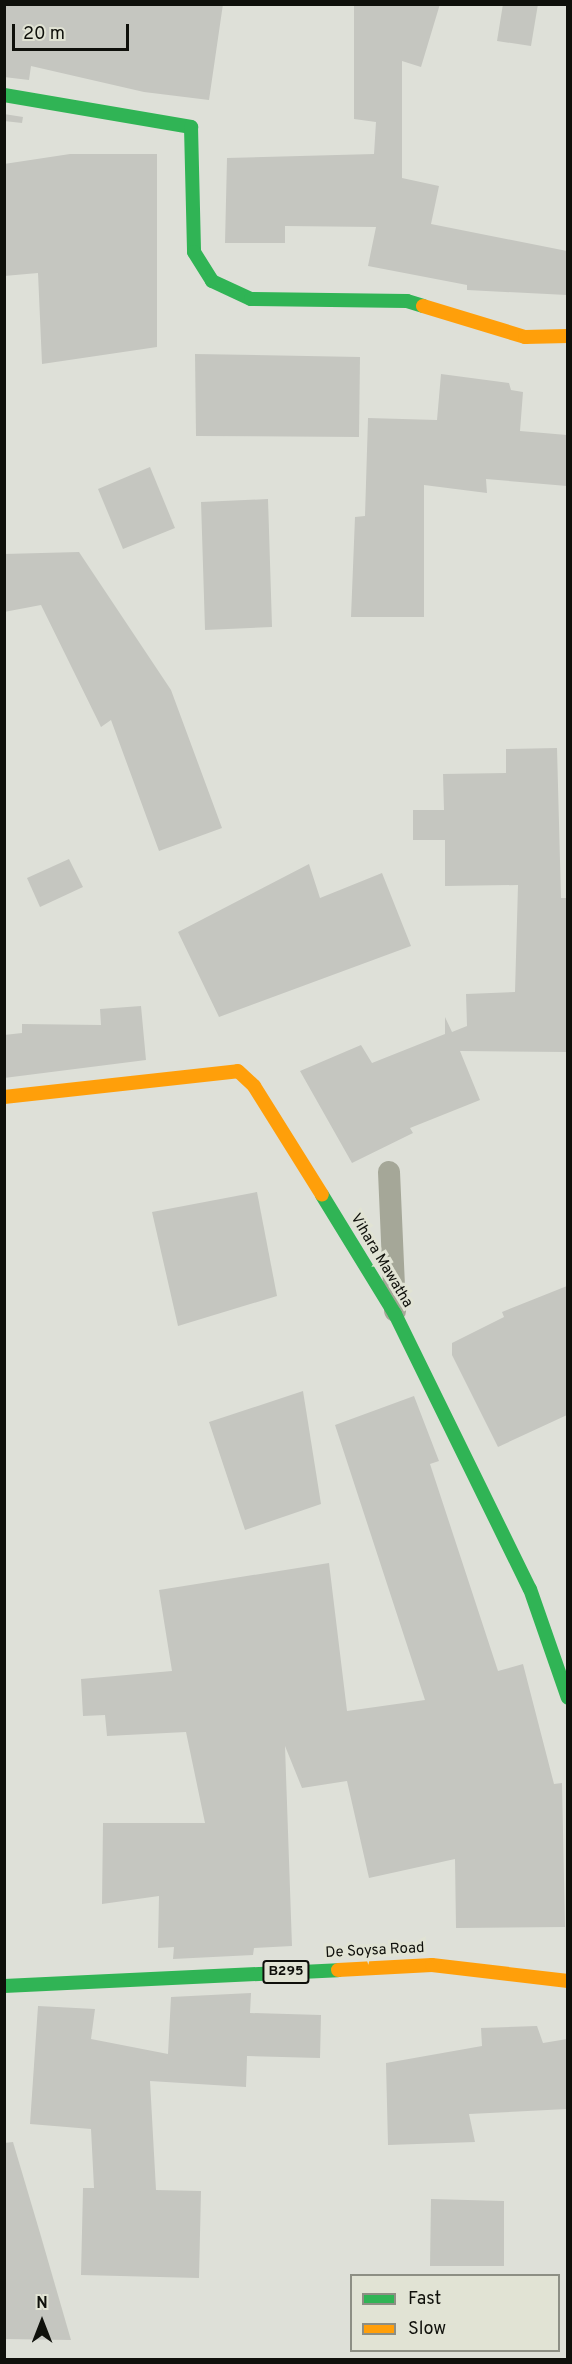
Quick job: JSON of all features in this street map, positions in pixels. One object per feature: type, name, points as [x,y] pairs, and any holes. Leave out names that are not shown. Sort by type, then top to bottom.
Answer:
[{"type":"street","points":[[4,95],[156,117],[191,127],[194,252],[212,281],[251,299],[407,301],[525,337],[567,336]]},
{"type":"street","name":"Vihara Mawatha","points":[[4,1097],[238,1071],[254,1086],[395,1314],[530,1589],[567,1698]]},
{"type":"street","name":"De Soysa Road","points":[[4,1986],[432,1965],[567,1981]]},
{"type":"lane","points":[[389,1172],[395,1314]]},
{"type":"building","points":[[4,4],[223,4],[209,100],[144,92],[31,66],[29,80],[4,77]]},
{"type":"building","points":[[354,4],[440,4],[421,67],[402,61],[402,178],[439,186],[431,224],[567,251],[567,295],[467,290],[467,285],[368,266],[376,227],[285,226],[285,243],[225,243],[227,158],[374,154],[376,122],[354,119]]},
{"type":"building","points":[[503,4],[538,4],[531,46],[497,41]]},
{"type":"building","points":[[4,114],[23,117],[22,123],[4,121]]},
{"type":"building","points":[[70,154],[157,154],[157,347],[42,364],[38,273],[4,276],[4,164]]},
{"type":"building","points":[[195,354],[360,357],[359,437],[196,436]]},
{"type":"building","points":[[441,374],[509,383],[511,390],[523,392],[520,431],[567,435],[567,486],[486,479],[487,493],[424,485],[424,617],[351,617],[355,517],[365,516],[368,418],[437,420]]},
{"type":"building","points":[[150,467],[175,528],[123,549],[98,489]]},
{"type":"building","points":[[268,499],[272,627],[205,630],[201,502]]},
{"type":"building","points":[[79,552],[171,690],[222,828],[159,851],[111,720],[101,727],[41,605],[4,612],[4,554]]},
{"type":"building","points":[[557,748],[561,898],[567,898],[567,1052],[460,1051],[480,1100],[410,1128],[413,1133],[352,1163],[300,1071],[361,1045],[372,1063],[445,1034],[445,1017],[452,1032],[467,1026],[466,994],[515,992],[518,885],[445,886],[445,840],[413,840],[413,810],[444,810],[443,774],[506,773],[506,749]]},
{"type":"building","points":[[69,859],[83,887],[40,907],[27,878]]},
{"type":"building","points":[[309,864],[320,898],[382,873],[411,946],[219,1017],[178,932]]},
{"type":"building","points":[[141,1006],[146,1060],[4,1078],[4,1035],[22,1033],[22,1024],[101,1025],[100,1009]]},
{"type":"building","points":[[257,1192],[277,1296],[178,1326],[152,1212]]},
{"type":"building","points":[[567,1286],[567,1415],[498,1447],[452,1355],[452,1343],[504,1317],[502,1312]]},
{"type":"building","points":[[303,1391],[321,1504],[245,1530],[209,1422]]},
{"type":"building","points":[[414,1396],[439,1461],[430,1464],[498,1671],[523,1664],[554,1784],[562,1783],[565,1927],[456,1928],[455,1859],[369,1878],[347,1781],[302,1788],[285,1746],[292,1946],[254,1948],[253,1955],[173,1959],[174,1947],[158,1948],[159,1896],[102,1904],[103,1823],[205,1823],[186,1732],[107,1736],[105,1715],[83,1716],[81,1679],[172,1671],[159,1590],[329,1563],[347,1711],[425,1700],[335,1425]]},
{"type":"building","points":[[251,1993],[250,2013],[321,2015],[320,2058],[247,2056],[246,2087],[150,2081],[156,2190],[201,2191],[199,2278],[81,2275],[83,2188],[94,2188],[91,2129],[30,2124],[38,2006],[95,2009],[91,2039],[168,2054],[171,1997]]},
{"type":"building","points":[[537,2026],[543,2043],[567,2039],[567,2109],[469,2114],[475,2142],[388,2145],[386,2063],[482,2046],[481,2028]]},
{"type":"building","points":[[13,2142],[71,2340],[4,2339],[4,2143]]},
{"type":"building","points":[[431,2199],[504,2201],[504,2266],[430,2266]]},
{"type":"traffic: fast","points":[[4,95],[191,127],[194,252],[212,281],[251,299],[407,301],[423,306]]},
{"type":"traffic: fast","points":[[322,1195],[395,1314],[530,1589],[568,1698]]},
{"type":"traffic: fast","points":[[4,1986],[338,1970]]},
{"type":"traffic: slow","points":[[423,306],[525,337],[568,336]]},
{"type":"traffic: slow","points":[[4,1097],[238,1071],[254,1086],[322,1195]]},
{"type":"traffic: slow","points":[[338,1970],[432,1965],[568,1981]]}]
